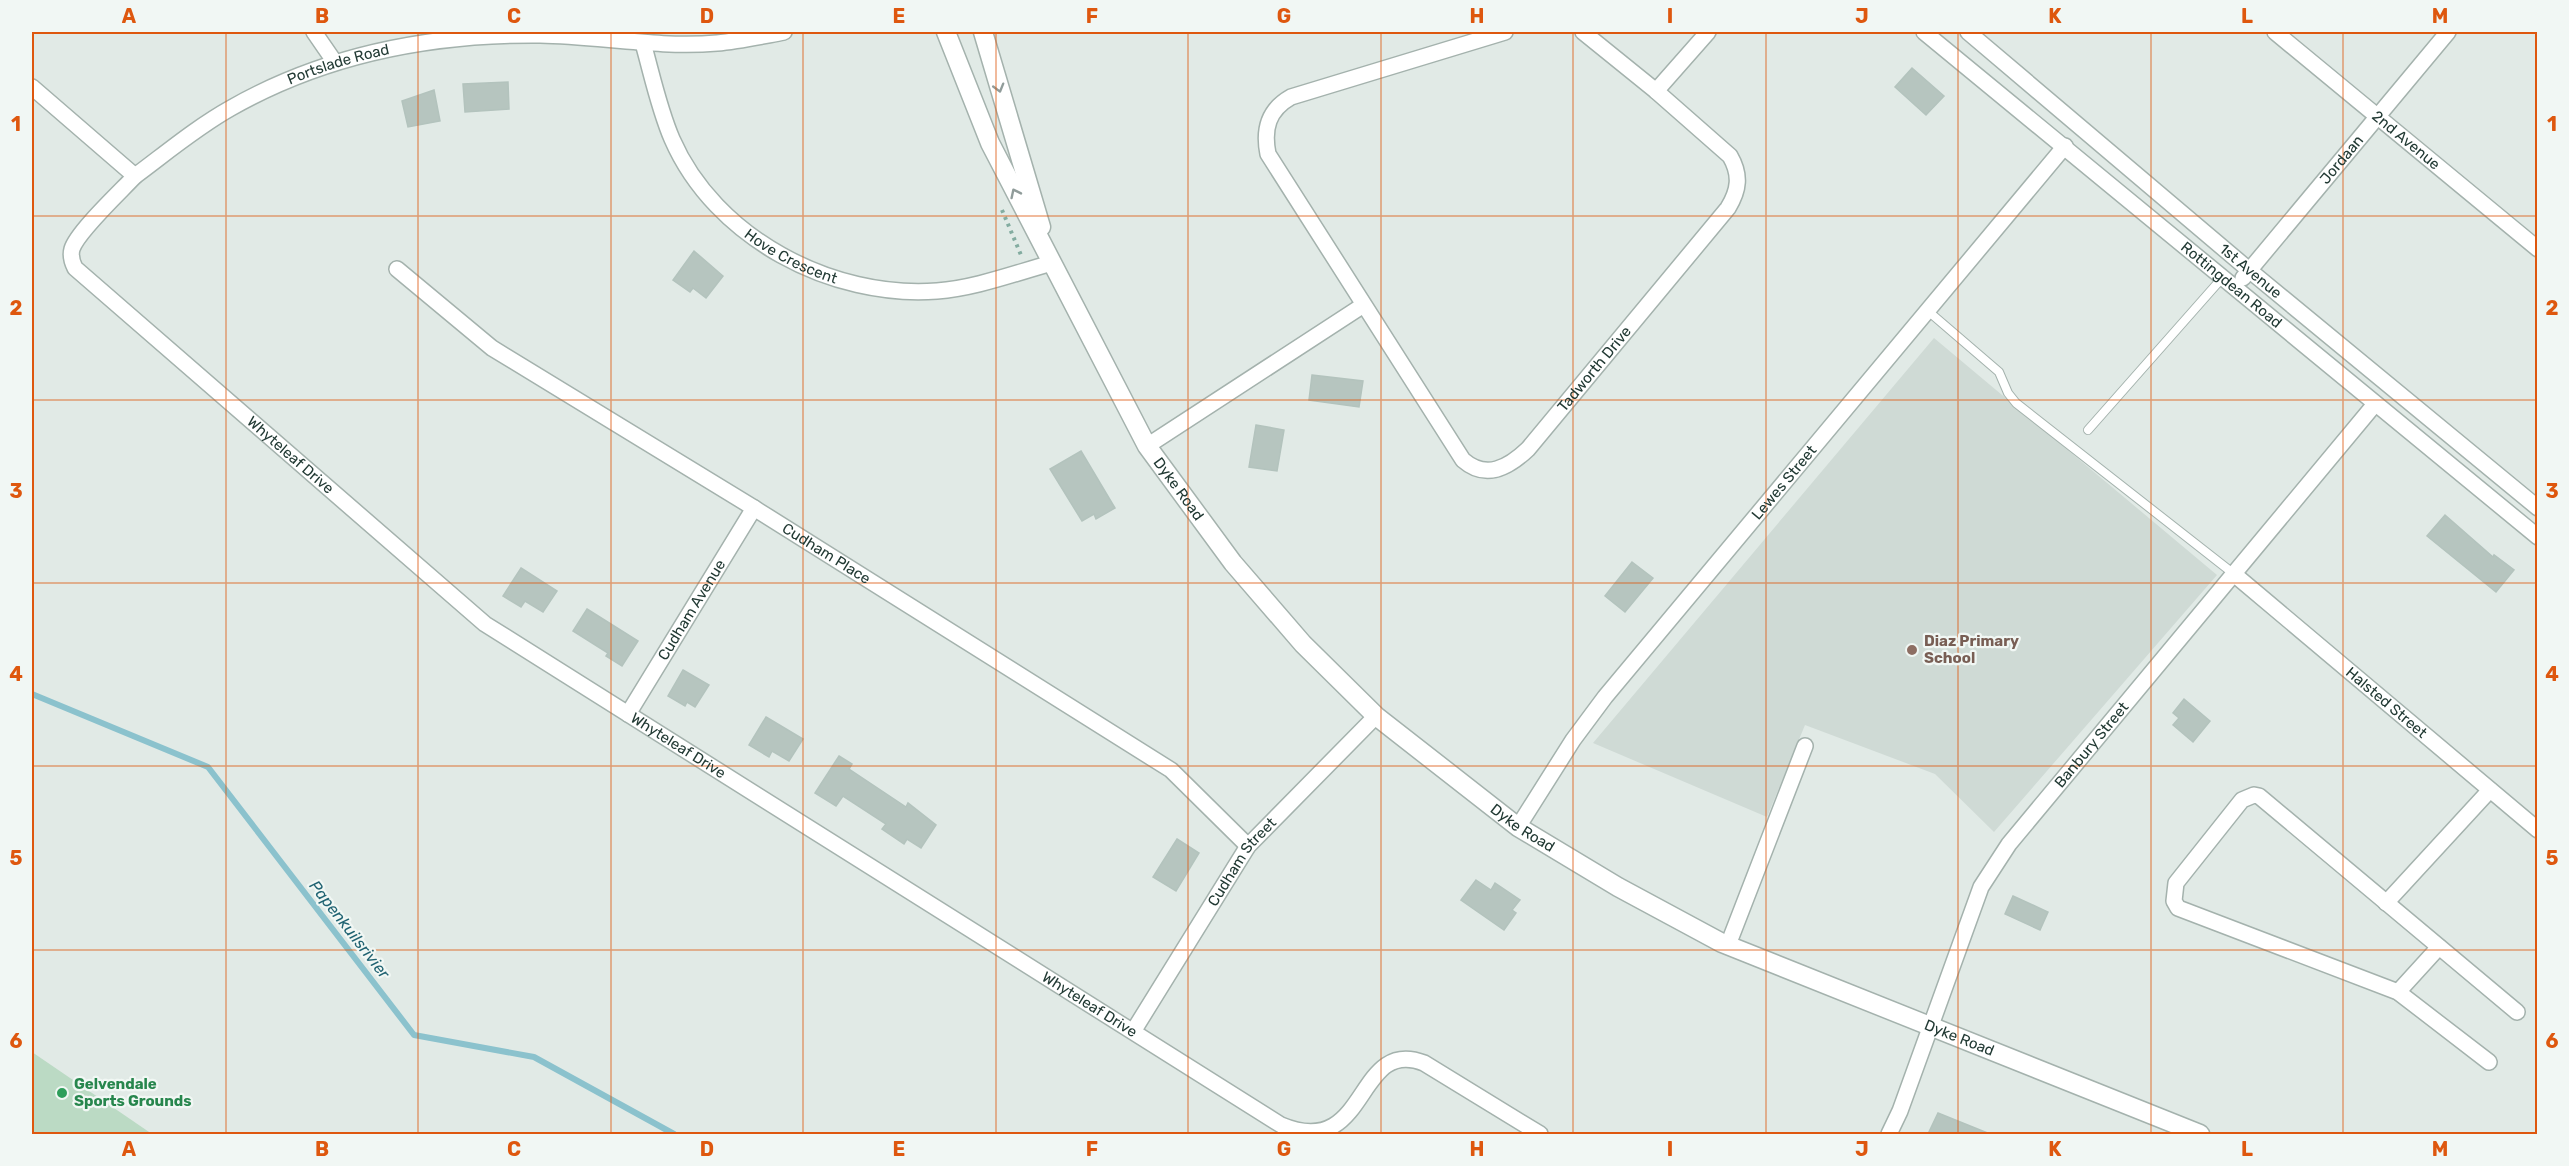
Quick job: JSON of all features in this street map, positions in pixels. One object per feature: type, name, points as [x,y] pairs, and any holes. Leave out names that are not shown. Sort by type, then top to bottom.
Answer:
[{"type":"street","points":[[314,32],[333,62]]},
{"type":"street","name":"Portslade Road","points":[[135,176],[192,133],[231,108],[333,62],[405,44],[541,33],[643,43],[716,43],[784,32]]},
{"type":"street","name":"Dyke Road","points":[[946,32],[990,143],[1148,446],[1233,562],[1304,644],[1376,716],[1518,827],[1617,887],[1728,945],[2200,1134]]},
{"type":"street","name":"Dyke Road","points":[[983,32],[1052,263]]},
{"type":"street","name":"Tadworth Drive","points":[[1505,32],[1292,97],[1272,113],[1265,132],[1268,154],[1362,306],[1462,460],[1472,468],[1483,472],[1514,462],[1714,226],[1736,196],[1737,173],[1730,156],[1656,91],[1583,32]]},
{"type":"street","points":[[1656,91],[1708,32]]},
{"type":"street","name":"Rottingdean Road","points":[[1924,32],[2538,537]]},
{"type":"street","name":"1st Avenue","points":[[1968,32],[2249,270],[2538,508]]},
{"type":"street","name":"2nd Avenue","points":[[2275,32],[2538,249]]},
{"type":"street","name":"Jordaan","points":[[2236,288],[2448,32]]},
{"type":"street","name":"Hove Crescent","points":[[643,43],[672,139],[682,158],[714,203],[729,218],[779,254],[817,272],[847,282],[918,291],[957,289],[1052,263]]},
{"type":"street","points":[[32,87],[135,176]]},
{"type":"street","name":"Lewes Street","points":[[1518,827],[1573,740],[1605,697],[2065,146]]},
{"type":"street","name":"Whyteleaf Drive","points":[[135,176],[73,246],[71,257],[75,268],[458,603],[485,624],[1134,1030],[1281,1125],[1295,1131],[1315,1133],[1338,1125],[1380,1070],[1387,1063],[1404,1058],[1424,1063],[1540,1134]]},
{"type":"street","name":"Cudham Place","points":[[397,269],[492,348],[754,508],[1171,770],[1248,846]]},
{"type":"street","points":[[1148,446],[1362,306]]},
{"type":"street","name":"Banbury Street","points":[[1889,1134],[1900,1111],[1982,887],[2009,844],[2375,404]]},
{"type":"street","name":"Cudham Avenue","points":[[628,714],[754,508]]},
{"type":"street","name":"Halsted Street","points":[[2235,575],[2538,830]]},
{"type":"street","name":"Cudham Street","points":[[1134,1030],[1248,846],[1376,716]]},
{"type":"street","points":[[1728,945],[1805,746]]},
{"type":"street","points":[[2386,903],[2490,790]]},
{"type":"street","points":[[2489,1062],[2398,992],[2178,908],[2173,897],[2176,883],[2242,800],[2254,795],[2259,796],[2517,1012]]},
{"type":"street","points":[[2398,992],[2439,947]]},
{"type":"lane","points":[[2088,430],[2223,277]]},
{"type":"lane","points":[[1928,311],[1999,372],[2008,393],[2030,415],[2235,575]]},
{"type":"shaded area","name":"Diaz Primary School","points":[[1934,338],[2217,575],[1994,832],[1935,774],[1805,725],[1767,817],[1593,743]]},
{"type":"green space","name":"Gelvendale Sports Grounds","points":[[32,1052],[152,1134],[32,1134]]},
{"type":"building","points":[[1912,68],[1944,96],[1926,115],[1895,87]]},
{"type":"building","points":[[508,82],[509,109],[465,112],[463,84]]},
{"type":"building","points":[[434,90],[440,121],[408,127],[402,101]]},
{"type":"building","points":[[694,251],[723,276],[706,298],[693,288],[690,292],[673,280]]},
{"type":"building","points":[[1312,375],[1363,381],[1359,407],[1309,400]]},
{"type":"building","points":[[1256,425],[1284,430],[1277,471],[1249,467]]},
{"type":"building","points":[[1081,451],[1115,508],[1096,519],[1094,514],[1082,521],[1050,469]]},
{"type":"building","points":[[2445,515],[2493,557],[2494,555],[2514,570],[2496,592],[2427,536]]},
{"type":"building","points":[[1632,562],[1653,578],[1625,612],[1605,596]]},
{"type":"building","points":[[521,568],[557,591],[543,612],[525,601],[521,607],[503,596]]},
{"type":"building","points":[[587,609],[638,641],[622,666],[606,656],[608,653],[573,631]]},
{"type":"building","points":[[683,670],[709,685],[695,707],[687,702],[685,706],[668,696]]},
{"type":"building","points":[[2184,699],[2210,721],[2193,742],[2173,725],[2179,718],[2173,713]]},
{"type":"building","points":[[766,717],[803,739],[789,761],[772,751],[769,757],[749,745]]},
{"type":"building","points":[[839,756],[852,764],[849,769],[906,807],[908,803],[936,825],[921,848],[907,839],[904,844],[882,829],[886,824],[843,796],[836,806],[815,793]]},
{"type":"building","points":[[1177,839],[1199,853],[1176,891],[1153,877]]},
{"type":"building","points":[[1476,880],[1491,890],[1495,883],[1520,900],[1512,910],[1516,913],[1504,930],[1461,900]]},
{"type":"building","points":[[2013,896],[2048,912],[2040,930],[2005,914]]},
{"type":"building","points":[[1938,1113],[1990,1134],[1928,1134]]},
{"type":"waterway","name":"Papenkuilsrivier","points":[[32,694],[208,767],[414,1035],[534,1057],[674,1134]]},
{"type":"place","name":"Diaz Primary School","points":[[1912,650]]},
{"type":"place","name":"Gelvendale Sports Grounds","points":[[62,1093]]}]
